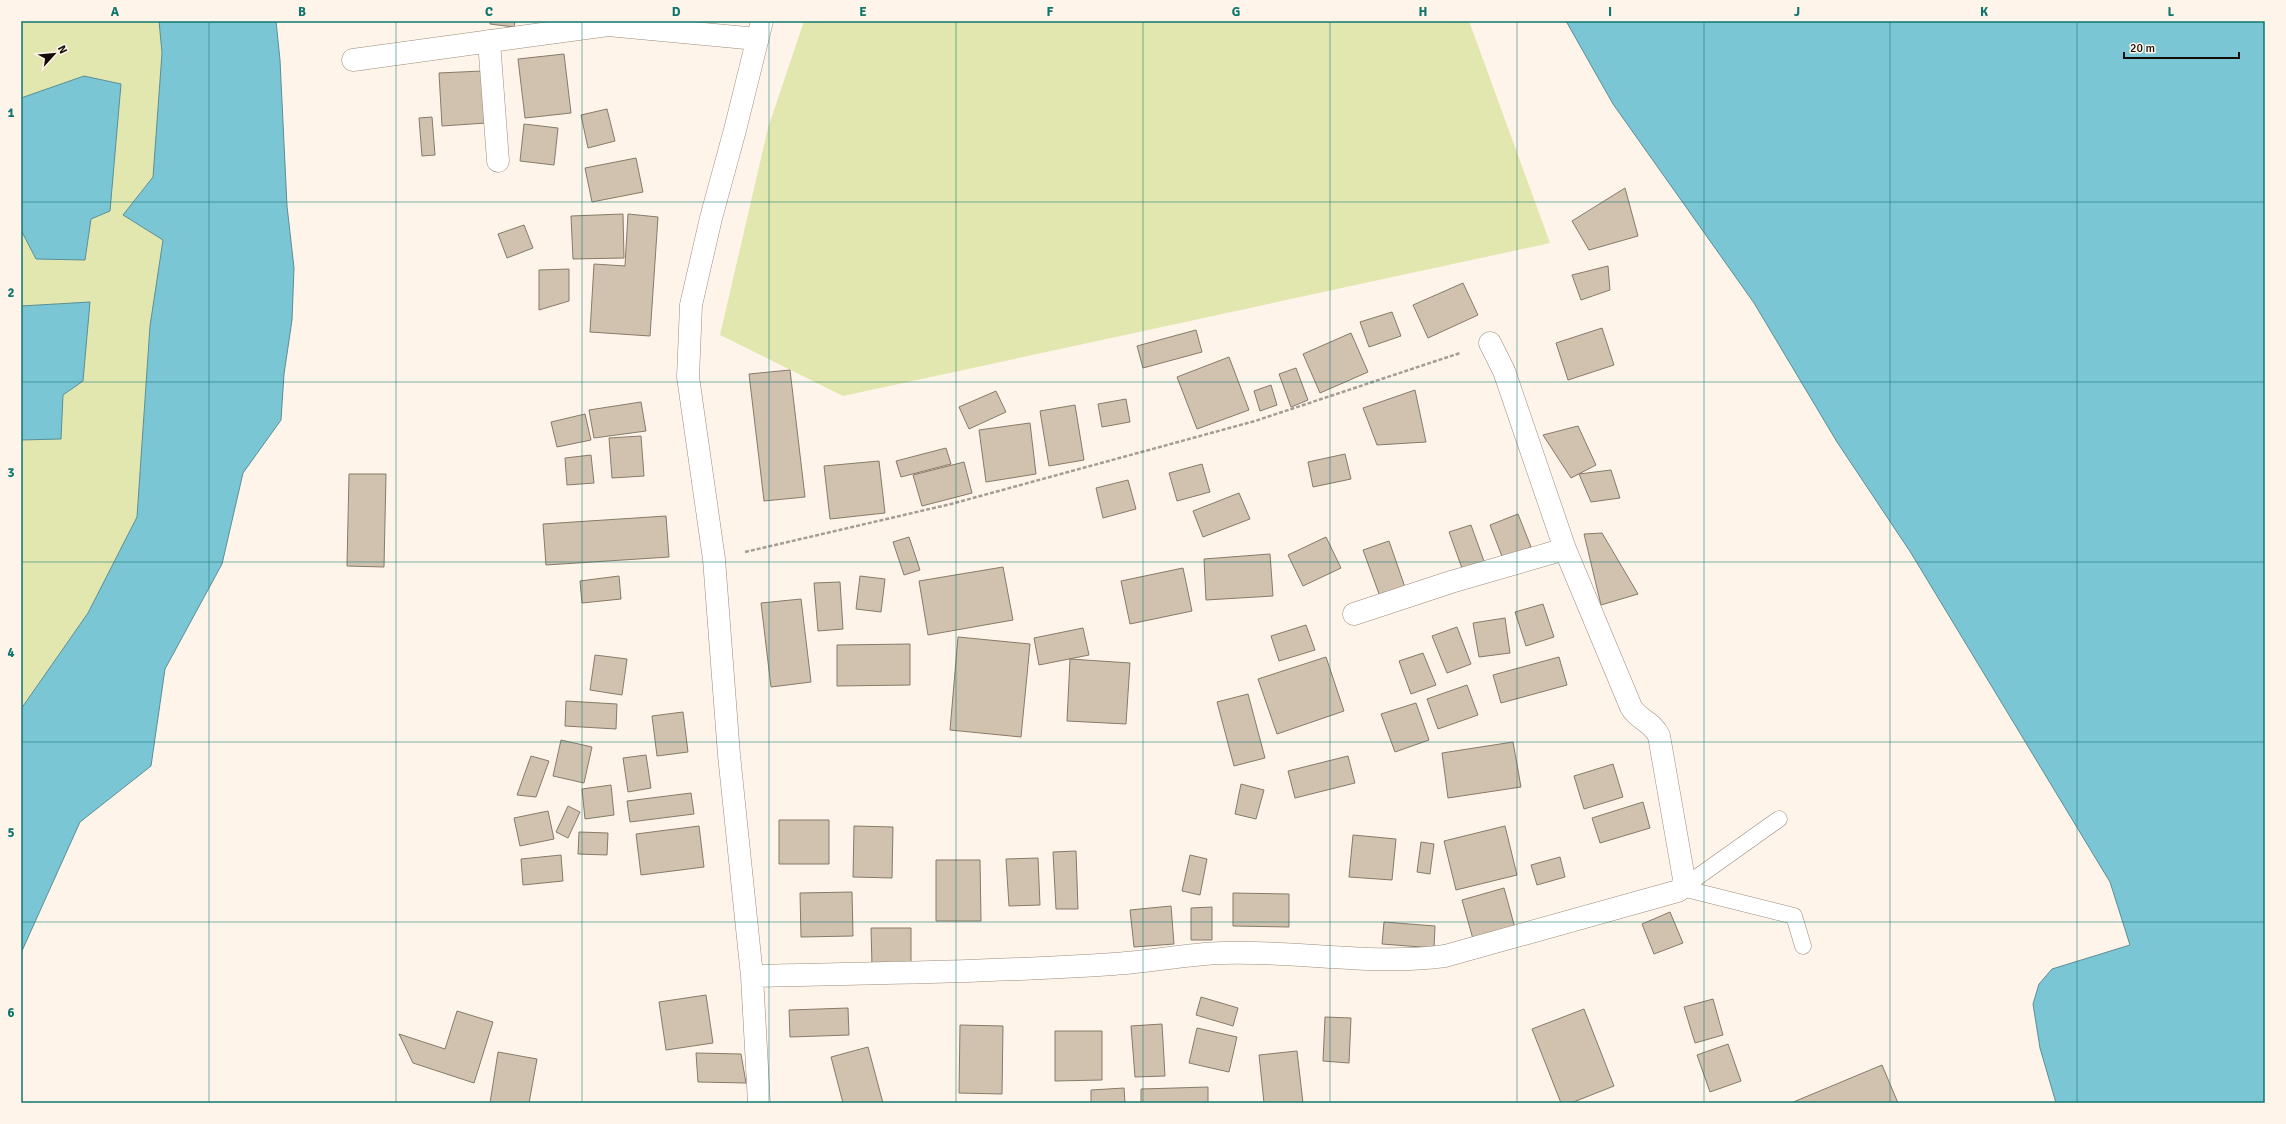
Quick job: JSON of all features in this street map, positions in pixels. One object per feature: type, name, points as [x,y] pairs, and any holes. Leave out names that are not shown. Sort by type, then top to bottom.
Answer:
[{"type":"street","points":[[353,60],[608,23],[759,30],[736,130],[711,218],[691,305],[688,377],[714,559],[729,755],[752,976],[759,1103]]},
{"type":"street","points":[[489,41],[498,161]]},
{"type":"street","points":[[752,976],[995,970],[1101,965],[1219,953],[1283,953],[1374,960],[1426,958],[1444,956],[1674,892],[1682,888],[1684,879],[1659,736],[1655,727],[1635,714],[1631,707],[1565,549],[1504,371],[1490,343]]},
{"type":"street","points":[[1354,614],[1451,582],[1565,549]]},
{"type":"lane","points":[[1682,888],[1779,819]]},
{"type":"lane","points":[[1682,888],[1794,916],[1803,946]]},
{"type":"path","points":[[714,559],[951,504],[1255,421],[1490,343]]},
{"type":"green space","points":[[21,21],[159,21],[162,53],[153,177],[123,215],[163,240],[150,326],[137,517],[88,613],[21,709]]},
{"type":"green space","points":[[804,21],[1469,21],[1550,243],[843,396],[720,335],[768,128]]},
{"type":"water","points":[[159,21],[276,21],[280,60],[287,206],[294,268],[292,320],[284,374],[281,420],[243,473],[222,564],[165,669],[151,766],[80,822],[21,953],[21,709],[88,613],[137,517],[150,326],[163,240],[123,215],[153,177],[162,53]]},
{"type":"water","points":[[1566,21],[2265,21],[2265,1103],[2056,1103],[2040,1048],[2033,1004],[2039,984],[2052,969],[2130,945],[2110,882],[1911,553],[1837,442],[1754,303],[1613,104]]},
{"type":"water","points":[[84,76],[121,84],[110,211],[91,219],[85,260],[36,259],[21,230],[21,98]]},
{"type":"water","points":[[90,302],[83,381],[63,395],[61,439],[21,440],[21,306]]},
{"type":"building","points":[[490,21],[515,21],[514,27],[490,24]]},
{"type":"building","points":[[564,54],[571,113],[525,118],[518,59]]},
{"type":"building","points":[[482,71],[486,123],[442,126],[439,73]]},
{"type":"building","points":[[607,109],[615,141],[588,148],[581,115]]},
{"type":"building","points":[[432,117],[435,155],[422,156],[419,118]]},
{"type":"building","points":[[524,124],[558,128],[554,165],[520,161]]},
{"type":"building","points":[[636,158],[643,192],[592,202],[585,168]]},
{"type":"building","points":[[1625,188],[1638,236],[1589,250],[1572,221]]},
{"type":"building","points":[[623,214],[624,258],[573,259],[571,216]]},
{"type":"building","points":[[628,214],[658,217],[650,336],[590,332],[594,264],[625,266]]},
{"type":"building","points":[[524,225],[533,248],[507,258],[498,234]]},
{"type":"building","points":[[1608,266],[1610,290],[1581,300],[1572,275]]},
{"type":"building","points":[[569,269],[569,301],[539,310],[539,270]]},
{"type":"building","points":[[1463,283],[1478,315],[1428,338],[1413,305]]},
{"type":"building","points":[[1392,312],[1401,336],[1369,347],[1360,322]]},
{"type":"building","points":[[1602,328],[1614,365],[1568,380],[1556,343]]},
{"type":"building","points":[[1196,330],[1202,352],[1143,368],[1137,346]]},
{"type":"building","points":[[1351,333],[1368,372],[1320,393],[1303,354]]},
{"type":"building","points":[[1229,357],[1249,410],[1197,429],[1177,377]]},
{"type":"building","points":[[1296,368],[1308,400],[1291,407],[1279,374]]},
{"type":"building","points":[[790,370],[805,497],[764,501],[749,374]]},
{"type":"building","points":[[1271,385],[1277,405],[1260,411],[1254,391]]},
{"type":"building","points":[[1415,390],[1426,442],[1377,445],[1363,408]]},
{"type":"building","points":[[996,391],[1006,412],[969,429],[959,407]]},
{"type":"building","points":[[1126,399],[1130,422],[1102,427],[1098,404]]},
{"type":"building","points":[[641,402],[646,431],[594,438],[589,410]]},
{"type":"building","points":[[1075,405],[1084,460],[1049,466],[1040,411]]},
{"type":"building","points":[[585,414],[591,440],[557,447],[551,422]]},
{"type":"building","points":[[1030,423],[1036,474],[986,482],[979,430]]},
{"type":"building","points":[[1578,426],[1596,465],[1571,478],[1543,435]]},
{"type":"building","points":[[641,436],[644,476],[612,478],[609,438]]},
{"type":"building","points":[[946,448],[951,464],[901,477],[896,461]]},
{"type":"building","points":[[1345,454],[1351,479],[1313,487],[1308,462]]},
{"type":"building","points":[[591,455],[594,483],[567,485],[565,458]]},
{"type":"building","points":[[879,461],[885,513],[830,519],[824,466]]},
{"type":"building","points":[[964,462],[972,493],[922,506],[913,475]]},
{"type":"building","points":[[1202,464],[1210,492],[1177,501],[1169,473]]},
{"type":"building","points":[[1611,470],[1620,498],[1591,502],[1579,474]]},
{"type":"building","points":[[349,474],[386,474],[384,567],[347,566]]},
{"type":"building","points":[[1128,480],[1136,509],[1103,518],[1096,488]]},
{"type":"building","points":[[1239,493],[1250,519],[1203,537],[1193,511]]},
{"type":"building","points":[[1518,514],[1531,547],[1503,559],[1490,525]]},
{"type":"building","points":[[666,516],[669,557],[546,565],[543,524]]},
{"type":"building","points":[[1471,525],[1485,564],[1463,571],[1449,532]]},
{"type":"building","points":[[1602,533],[1638,594],[1601,605],[1584,534]]},
{"type":"building","points":[[909,537],[920,570],[904,575],[893,542]]},
{"type":"building","points":[[1326,537],[1341,568],[1303,586],[1288,555]]},
{"type":"building","points":[[1389,541],[1407,593],[1382,602],[1363,550]]},
{"type":"building","points":[[1270,554],[1273,596],[1206,600],[1204,559]]},
{"type":"building","points":[[1003,567],[1013,620],[928,635],[919,581]]},
{"type":"building","points":[[1183,568],[1192,611],[1130,624],[1121,581]]},
{"type":"building","points":[[619,576],[621,599],[582,603],[580,581]]},
{"type":"building","points":[[860,576],[885,579],[881,612],[856,609]]},
{"type":"building","points":[[840,582],[843,629],[818,631],[814,583]]},
{"type":"building","points":[[801,599],[811,682],[771,687],[761,603]]},
{"type":"building","points":[[1543,604],[1554,637],[1526,646],[1515,612]]},
{"type":"building","points":[[1505,618],[1510,653],[1479,657],[1473,623]]},
{"type":"building","points":[[1306,625],[1315,650],[1279,661],[1271,636]]},
{"type":"building","points":[[1457,627],[1471,664],[1447,673],[1432,636]]},
{"type":"building","points":[[1083,628],[1089,655],[1039,665],[1034,638]]},
{"type":"building","points":[[958,637],[1030,644],[1021,737],[950,730]]},
{"type":"building","points":[[910,644],[910,685],[837,686],[837,645]]},
{"type":"building","points":[[1423,653],[1436,685],[1411,694],[1399,661]]},
{"type":"building","points":[[595,655],[627,659],[622,695],[590,690]]},
{"type":"building","points":[[1326,657],[1344,711],[1277,734],[1258,679]]},
{"type":"building","points":[[1559,657],[1567,685],[1501,703],[1493,675]]},
{"type":"building","points":[[1070,659],[1130,663],[1126,724],[1067,721]]},
{"type":"building","points":[[1467,685],[1478,715],[1438,729],[1427,699]]},
{"type":"building","points":[[1248,694],[1265,758],[1234,766],[1217,702]]},
{"type":"building","points":[[566,701],[617,704],[616,729],[565,726]]},
{"type":"building","points":[[1416,703],[1429,740],[1395,752],[1381,714]]},
{"type":"building","points":[[683,712],[688,752],[657,756],[652,716]]},
{"type":"building","points":[[561,740],[592,747],[584,783],[553,776]]},
{"type":"building","points":[[1513,742],[1521,787],[1448,798],[1442,753]]},
{"type":"building","points":[[646,755],[651,788],[628,792],[623,758]]},
{"type":"building","points":[[531,756],[549,761],[536,797],[517,795]]},
{"type":"building","points":[[1348,756],[1355,783],[1295,798],[1288,771]]},
{"type":"building","points":[[1613,764],[1623,797],[1584,809],[1574,776]]},
{"type":"building","points":[[1241,784],[1264,790],[1256,819],[1235,814]]},
{"type":"building","points":[[611,785],[614,815],[585,819],[582,789]]},
{"type":"building","points":[[691,793],[694,814],[630,822],[627,801]]},
{"type":"building","points":[[1643,802],[1650,828],[1600,843],[1592,818]]},
{"type":"building","points":[[568,806],[580,812],[568,838],[556,832]]},
{"type":"building","points":[[548,811],[554,839],[520,846],[514,818]]},
{"type":"building","points":[[779,820],[829,820],[829,864],[779,864]]},
{"type":"building","points":[[699,826],[704,867],[641,875],[636,834]]},
{"type":"building","points":[[854,826],[893,827],[892,878],[853,877]]},
{"type":"building","points":[[1505,826],[1517,875],[1456,890],[1444,841]]},
{"type":"building","points":[[579,832],[608,833],[607,855],[578,854]]},
{"type":"building","points":[[1353,835],[1396,839],[1392,880],[1349,877]]},
{"type":"building","points":[[1421,842],[1434,844],[1430,874],[1417,872]]},
{"type":"building","points":[[1076,851],[1078,909],[1056,909],[1053,852]]},
{"type":"building","points":[[561,855],[563,881],[523,885],[521,859]]},
{"type":"building","points":[[1190,855],[1207,859],[1200,895],[1182,891]]},
{"type":"building","points":[[1560,857],[1565,877],[1537,885],[1531,865]]},
{"type":"building","points":[[1038,858],[1040,905],[1009,906],[1006,859]]},
{"type":"building","points":[[936,860],[980,860],[981,921],[936,921]]},
{"type":"building","points":[[1504,888],[1515,928],[1473,939],[1462,900]]},
{"type":"building","points":[[852,892],[853,936],[801,937],[800,893]]},
{"type":"building","points":[[1233,893],[1289,894],[1289,927],[1233,926]]},
{"type":"building","points":[[1171,906],[1174,944],[1134,947],[1130,910]]},
{"type":"building","points":[[1212,907],[1212,940],[1191,940],[1191,908]]},
{"type":"building","points":[[1670,912],[1683,943],[1654,954],[1642,924]]},
{"type":"building","points":[[1384,922],[1435,926],[1434,948],[1382,944]]},
{"type":"building","points":[[871,928],[911,928],[911,966],[872,966]]},
{"type":"building","points":[[706,995],[713,1043],[666,1050],[659,1002]]},
{"type":"building","points":[[1201,997],[1238,1008],[1233,1026],[1196,1015]]},
{"type":"building","points":[[1713,999],[1723,1035],[1695,1043],[1684,1007]]},
{"type":"building","points":[[848,1008],[849,1035],[790,1037],[789,1010]]},
{"type":"building","points":[[1584,1009],[1614,1086],[1571,1103],[1561,1103],[1532,1029]]},
{"type":"building","points":[[457,1011],[493,1022],[474,1083],[413,1063],[399,1034],[445,1049]]},
{"type":"building","points":[[1325,1017],[1351,1018],[1349,1063],[1323,1061]]},
{"type":"building","points":[[1162,1024],[1165,1076],[1135,1077],[1131,1026]]},
{"type":"building","points":[[960,1025],[1003,1026],[1002,1094],[959,1093]]},
{"type":"building","points":[[1197,1028],[1237,1037],[1229,1072],[1189,1063]]},
{"type":"building","points":[[1055,1031],[1102,1031],[1102,1080],[1055,1081]]},
{"type":"building","points":[[1728,1044],[1741,1081],[1710,1092],[1697,1055]]},
{"type":"building","points":[[868,1047],[883,1103],[843,1103],[831,1057]]},
{"type":"building","points":[[1297,1051],[1303,1103],[1264,1103],[1259,1055]]},
{"type":"building","points":[[498,1052],[537,1059],[529,1103],[490,1103]]},
{"type":"building","points":[[696,1053],[741,1054],[746,1083],[698,1082]]},
{"type":"building","points":[[1882,1065],[1898,1103],[1791,1103]]},
{"type":"building","points":[[1208,1087],[1208,1103],[1141,1103],[1141,1089]]},
{"type":"building","points":[[1124,1088],[1125,1103],[1091,1103],[1091,1090]]}]
